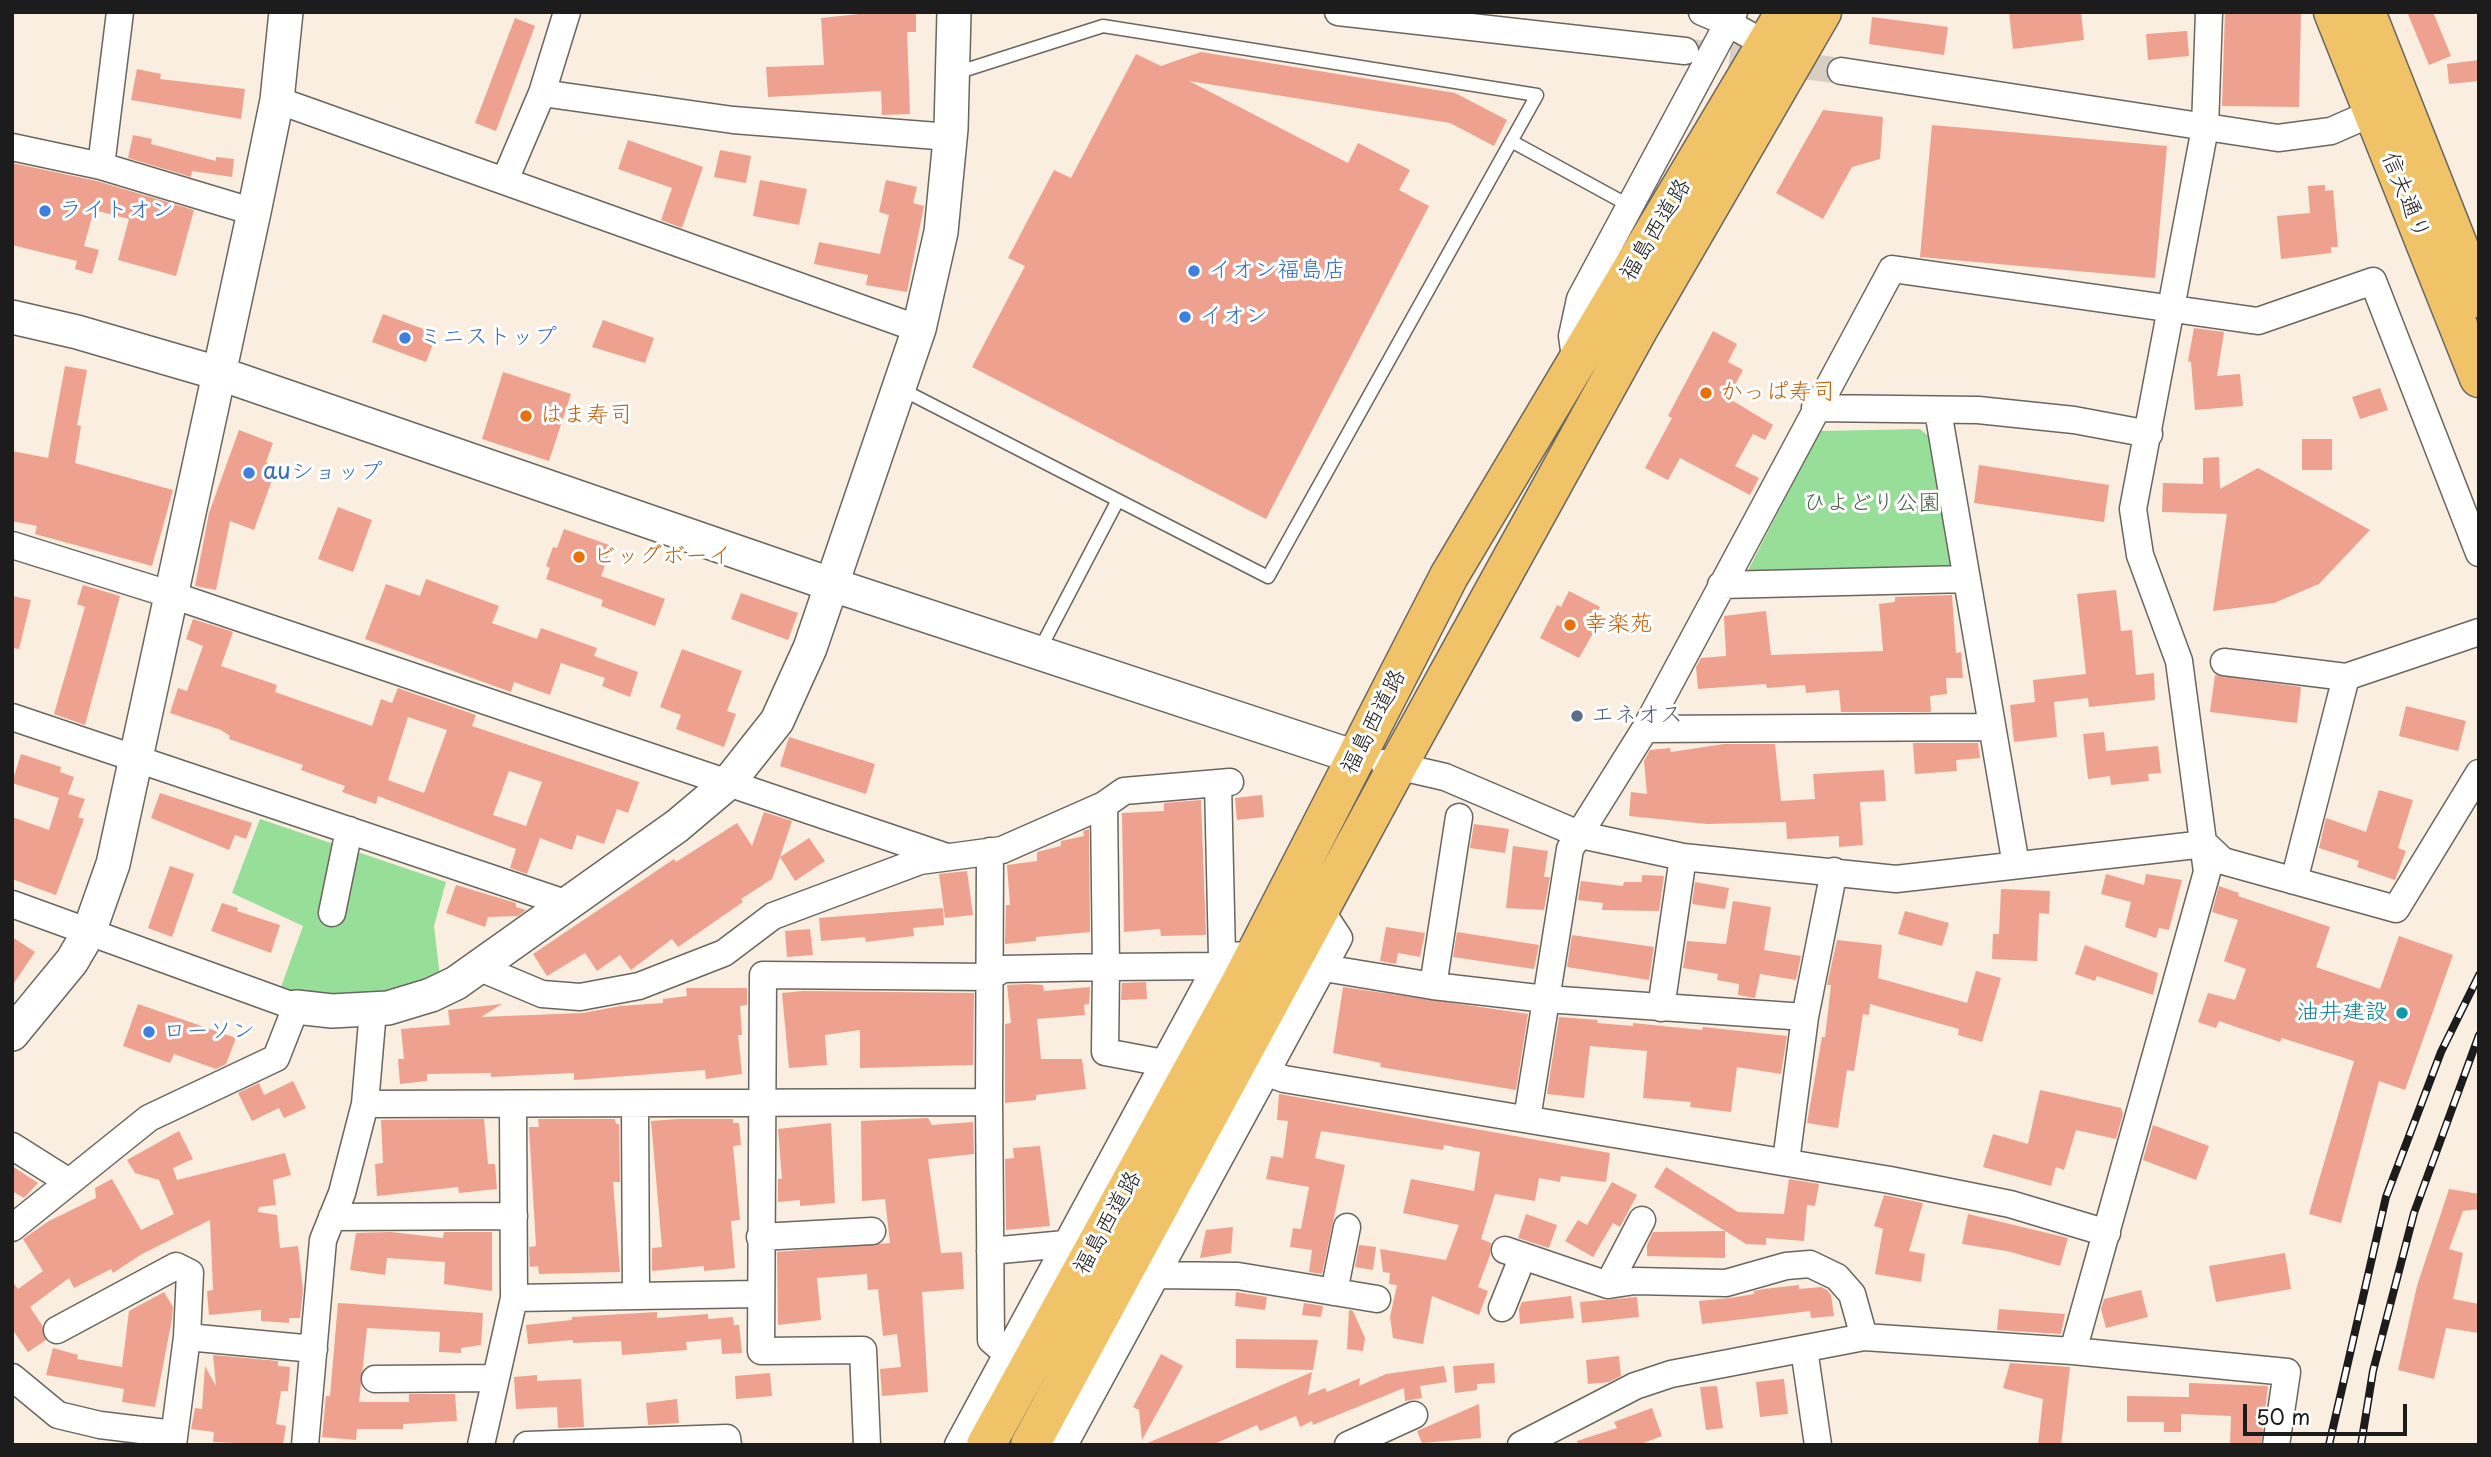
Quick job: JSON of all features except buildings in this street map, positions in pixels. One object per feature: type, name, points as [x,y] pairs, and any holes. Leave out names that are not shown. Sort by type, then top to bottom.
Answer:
[{"type":"highway","name":"福島西道路","points":[[1030,1445],[1398,765],[1639,328],[1822,12]]},
{"type":"highway","name":"信夫通り","points":[[2333,12],[2387,107],[2479,298]]},
{"type":"highway","name":"信夫通り","points":[[2366,12],[2387,107],[2479,379]]},
{"type":"highway","name":"福島西道路","points":[[986,1445],[1232,959],[1355,757],[1449,576],[1776,28]]},
{"type":"street","points":[[101,166],[120,12]]},
{"type":"street","points":[[12,1034],[72,961],[89,932],[113,864],[221,374],[277,100],[286,12]]},
{"type":"street","points":[[505,180],[542,93],[567,12]]},
{"type":"street","points":[[12,904],[296,1007],[373,1010],[402,1005],[430,995],[480,968],[565,903],[677,826],[728,783],[777,721],[810,648],[919,329],[941,232],[950,137],[954,12]]},
{"type":"street","points":[[1338,12],[1685,51]]},
{"type":"street","points":[[1702,12],[1776,28]]},
{"type":"street","points":[[2073,1350],[2207,872],[2179,661],[2136,538],[2133,509],[2205,128],[2209,12]]},
{"type":"street","points":[[1576,364],[1572,336],[1580,299],[1731,17]]},
{"type":"street","points":[[1841,72],[2205,128],[2295,137],[2332,131],[2387,107]]},
{"type":"street","points":[[542,93],[733,120],[950,137]]},
{"type":"street","points":[[277,100],[919,329]]},
{"type":"street","points":[[12,147],[101,166],[254,212]]},
{"type":"street","points":[[1527,1119],[1570,849],[1645,729],[1892,269],[2258,321],[2372,281],[2479,553]]},
{"type":"street","points":[[12,317],[77,332],[221,374],[831,584],[1355,757],[1445,777],[1581,835],[1683,857],[1896,879],[2205,845],[2223,861],[2396,909],[2479,773]]},
{"type":"street","points":[[1815,408],[1978,410],[2074,420],[2149,433]]},
{"type":"street","points":[[1937,411],[1990,727],[2017,865]]},
{"type":"street","points":[[12,545],[172,595],[944,856]]},
{"type":"street","points":[[1721,585],[1967,579]]},
{"type":"street","points":[[2224,662],[2346,677],[2479,632]]},
{"type":"street","points":[[2294,881],[2346,677]]},
{"type":"street","points":[[12,717],[565,903]]},
{"type":"street","points":[[1645,729],[1990,727]]},
{"type":"street","points":[[480,968],[542,994],[580,997],[639,986],[724,953],[774,916],[920,861],[1002,850],[1104,805],[1124,791],[1224,783],[1232,959],[1164,1063],[958,1445]]},
{"type":"street","points":[[1104,805],[1105,1052],[1164,1063]]},
{"type":"street","points":[[1433,986],[1459,817]]},
{"type":"street","points":[[332,913],[349,830]]},
{"type":"street","points":[[990,851],[991,1340],[1006,1353]]},
{"type":"street","points":[[1661,1007],[1683,857]]},
{"type":"street","points":[[1786,1161],[1805,1017],[1834,871]]},
{"type":"street","points":[[1064,1445],[1339,938],[1320,909]]},
{"type":"street","points":[[748,937],[763,975],[759,1294],[761,1351],[863,1350],[867,1445]]},
{"type":"street","points":[[763,975],[990,977],[1003,969],[1106,967],[1232,959]]},
{"type":"street","points":[[1324,968],[1433,986],[1546,999],[1805,1017]]},
{"type":"street","points":[[12,1228],[149,1118],[276,1058],[296,1007]]},
{"type":"street","points":[[305,1445],[323,1240],[342,1193],[365,1104],[373,1010]]},
{"type":"street","points":[[1268,1073],[1284,1079],[1786,1161],[2010,1203],[2107,1233]]},
{"type":"street","points":[[365,1104],[989,1102]]},
{"type":"street","points":[[481,1445],[514,1298],[513,1105]]},
{"type":"street","points":[[635,1105],[636,1295]]},
{"type":"street","points":[[12,1146],[69,1182]]},
{"type":"street","points":[[332,1217],[514,1216]]},
{"type":"street","points":[[1608,1285],[1642,1220]]},
{"type":"street","points":[[1334,1292],[1346,1227]]},
{"type":"street","points":[[760,1237],[872,1231]]},
{"type":"street","points":[[990,1251],[1065,1244]]},
{"type":"street","points":[[1502,1308],[1514,1253],[1608,1285],[1635,1281],[1726,1283],[1786,1266],[1810,1264],[1837,1277],[1852,1294],[1864,1337]]},
{"type":"street","points":[[12,1377],[58,1415],[174,1439],[187,1337],[190,1273],[176,1266],[57,1330]]},
{"type":"street","points":[[1156,1275],[1238,1276],[1377,1299]]},
{"type":"street","points":[[514,1298],[759,1294]]},
{"type":"street","points":[[187,1337],[314,1349]]},
{"type":"street","points":[[1530,1443],[1635,1386],[1671,1374],[1864,1337],[2073,1350],[2287,1371],[2276,1445]]},
{"type":"street","points":[[1804,1349],[1818,1445]]},
{"type":"street","points":[[375,1379],[496,1378]]},
{"type":"street","points":[[1348,1445],[1402,1429]]},
{"type":"street","points":[[527,1445],[727,1438],[728,1445]]},
{"type":"lane","points":[[899,388],[1268,577],[1537,95],[1103,26],[952,74]]},
{"type":"lane","points":[[1511,141],[1630,206]]},
{"type":"lane","points":[[1038,652],[1118,500]]},
{"type":"green space","name":"ひよどり公園","points":[[1920,429],[1937,443],[1959,576],[1743,580],[1820,431]]},
{"type":"green space","points":[[260,819],[446,882],[434,926],[440,977],[369,999],[304,995],[281,987],[303,926],[232,893]]},
{"type":"tunnel","points":[[1691,52],[1841,71]]},
{"type":"railway","points":[[2329,1445],[2386,1197],[2441,1052],[2479,975]]},
{"type":"railway","points":[[2361,1445],[2373,1371],[2414,1213],[2479,1035]]},
{"type":"place","name":"ライトオン","points":[[45,211]]},
{"type":"place","name":"イオン福島店","points":[[1194,271]]},
{"type":"place","name":"イオン","points":[[1185,317]]},
{"type":"place","name":"ミニストップ","points":[[405,338]]},
{"type":"place","name":"かっぱ寿司","points":[[1706,393]]},
{"type":"place","name":"はま寿司","points":[[526,416]]},
{"type":"place","name":"auショップ","points":[[249,473]]},
{"type":"place","name":"ビッグボーイ","points":[[579,557]]},
{"type":"place","name":"幸楽苑","points":[[1570,625]]},
{"type":"place","name":"エネオス","points":[[1577,716]]},
{"type":"place","name":"油井建設","points":[[2402,1013]]},
{"type":"place","name":"ローソン","points":[[149,1032]]}]
